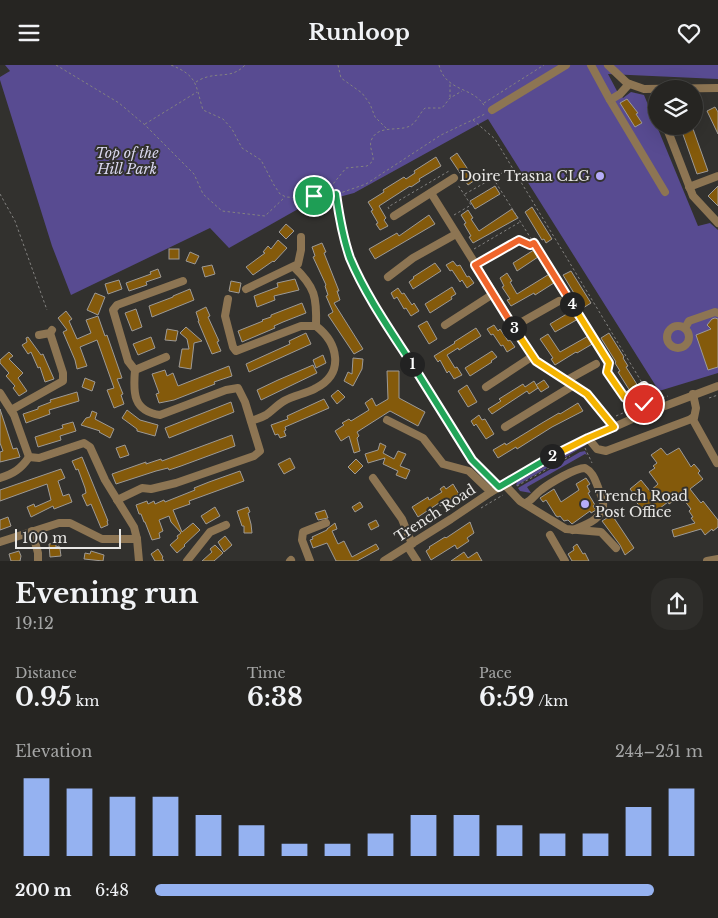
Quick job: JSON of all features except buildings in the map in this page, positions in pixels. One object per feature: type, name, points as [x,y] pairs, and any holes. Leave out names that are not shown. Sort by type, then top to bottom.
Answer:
[{"type":"street","points":[[488,110],[566,65]]},
{"type":"street","points":[[591,65],[665,192]]},
{"type":"street","points":[[608,65],[629,84],[644,89],[718,88]]},
{"type":"street","points":[[610,100],[620,94],[629,84]]},
{"type":"street","points":[[669,135],[693,196],[718,223]]},
{"type":"street","points":[[689,187],[718,176]]},
{"type":"street","points":[[394,216],[454,178]]},
{"type":"street","points":[[431,193],[536,361],[587,394],[614,427]]},
{"type":"street","points":[[388,277],[413,258],[456,234]]},
{"type":"street","points":[[246,289],[298,264],[301,237]]},
{"type":"street","points":[[475,265],[519,240]]},
{"type":"street","points":[[294,267],[311,286],[315,297],[316,326]]},
{"type":"street","points":[[117,500],[142,488],[151,489],[176,483],[254,456],[260,451],[260,446],[238,388],[226,390],[160,415],[150,414],[142,409],[133,391],[135,370],[128,361],[113,310],[117,305],[182,281]]},
{"type":"street","points":[[445,325],[493,294]]},
{"type":"street","points":[[228,299],[224,316],[233,347],[236,351],[301,327],[316,326],[331,341],[335,356],[335,367],[332,376],[316,388],[284,400],[266,415],[251,421]]},
{"type":"street","points":[[513,327],[559,301]]},
{"type":"street","points":[[684,328],[689,321],[715,312],[718,313]]},
{"type":"street","points":[[11,410],[63,381],[63,373],[51,331],[38,335]]},
{"type":"street","points":[[486,387],[533,356]]},
{"type":"street","points":[[135,370],[166,357]]},
{"type":"street","points":[[505,427],[596,364]]},
{"type":"street","name":"Trench Road","points":[[384,561],[451,519],[491,491],[588,438],[693,398],[718,386]]},
{"type":"street","points":[[0,393],[11,410],[29,457]]},
{"type":"street","points":[[588,438],[597,449],[606,451],[692,418],[696,408],[693,398]]},
{"type":"street","points":[[692,418],[717,463]]},
{"type":"street","points":[[387,420],[423,438],[443,464],[469,471],[491,491]]},
{"type":"street","points":[[29,457],[39,458],[84,443],[90,447],[105,480],[134,527],[139,561]]},
{"type":"street","points":[[0,478],[22,468],[29,457]]},
{"type":"street","points":[[525,503],[530,502],[540,490],[575,470],[583,467],[590,470],[604,503],[596,519],[574,530]]},
{"type":"street","points":[[374,478],[402,519],[417,561]]},
{"type":"street","points":[[502,485],[525,503],[566,529],[600,532],[616,548]]},
{"type":"street","points":[[0,541],[54,524],[70,523],[102,539],[137,539]]},
{"type":"street","points":[[310,561],[302,540],[302,532],[326,523]]},
{"type":"street","points":[[187,561],[210,532],[226,525]]},
{"type":"street","points":[[32,531],[38,553],[38,561]]},
{"type":"street","points":[[550,535],[565,561]]},
{"type":"street","points":[[707,561],[718,559]]},
{"type":"path","points":[[56,65],[119,103],[145,125],[194,174],[203,195],[222,211],[266,216],[286,197]]},
{"type":"path","points":[[171,65],[192,75],[203,110],[223,119],[232,129],[242,148],[261,160],[280,194],[286,197],[304,198],[314,196],[333,184],[346,168],[367,166],[373,161],[371,141],[376,135],[387,129],[405,128],[412,125],[425,108],[442,108],[450,97],[462,91]]},
{"type":"path","points":[[195,82],[208,77],[225,76],[240,70],[244,65]]},
{"type":"path","points":[[338,65],[341,78],[362,93],[370,104],[375,117],[387,129]]},
{"type":"path","points":[[314,196],[323,199],[366,184],[441,135],[473,120],[488,110],[476,95],[462,91],[450,83],[441,74],[439,65]]},
{"type":"path","points":[[535,65],[536,69]]},
{"type":"path","points":[[483,103],[544,65]]},
{"type":"path","points":[[450,83],[450,97]]},
{"type":"path","points":[[145,125],[198,92]]},
{"type":"path","points":[[473,120],[495,139],[648,392],[642,399],[644,404]]},
{"type":"path","points":[[464,195],[512,167]]},
{"type":"path","points":[[493,178],[609,363],[607,372],[632,409]]},
{"type":"path","points":[[0,194],[15,221],[47,310]]},
{"type":"path","points":[[336,194],[338,212],[350,257],[372,302],[472,460],[502,485]]},
{"type":"path","points":[[474,249],[520,221]]},
{"type":"path","points":[[519,240],[530,245],[534,243]]},
{"type":"path","points":[[625,398],[644,386]]},
{"type":"path","points":[[693,398],[718,395]]},
{"type":"path","points":[[580,450],[585,447],[594,467],[590,470]]},
{"type":"path","points":[[477,511],[575,453]]},
{"type":"green space","name":"Top of the Hill Park","points":[[5,65],[718,65],[718,79],[608,74],[623,98],[631,92],[644,95],[648,105],[648,135],[660,135],[698,226],[710,223],[718,230],[718,373],[659,391],[488,119],[354,193],[314,200],[229,248],[210,228],[71,295],[52,246],[0,80],[0,77],[10,71]]},
{"type":"green space","points":[[586,445],[516,486],[517,482]]},
{"type":"green space","points":[[585,451],[587,455],[585,454],[527,487],[531,493],[520,491],[518,488],[580,452]]},
{"type":"place","name":"Doire Trasna CLG","points":[[600,176]]},
{"type":"place","name":"Trench Road Post Office","points":[[585,504]]},
{"type":"route","points":[[314,196],[323,199],[336,194],[338,212],[350,257],[372,302],[472,460],[499,487],[565,449],[614,427],[587,394],[536,361],[475,265],[519,240],[530,245],[534,243],[609,363],[607,372],[625,398],[644,386],[648,392],[642,399],[644,404]]}]
